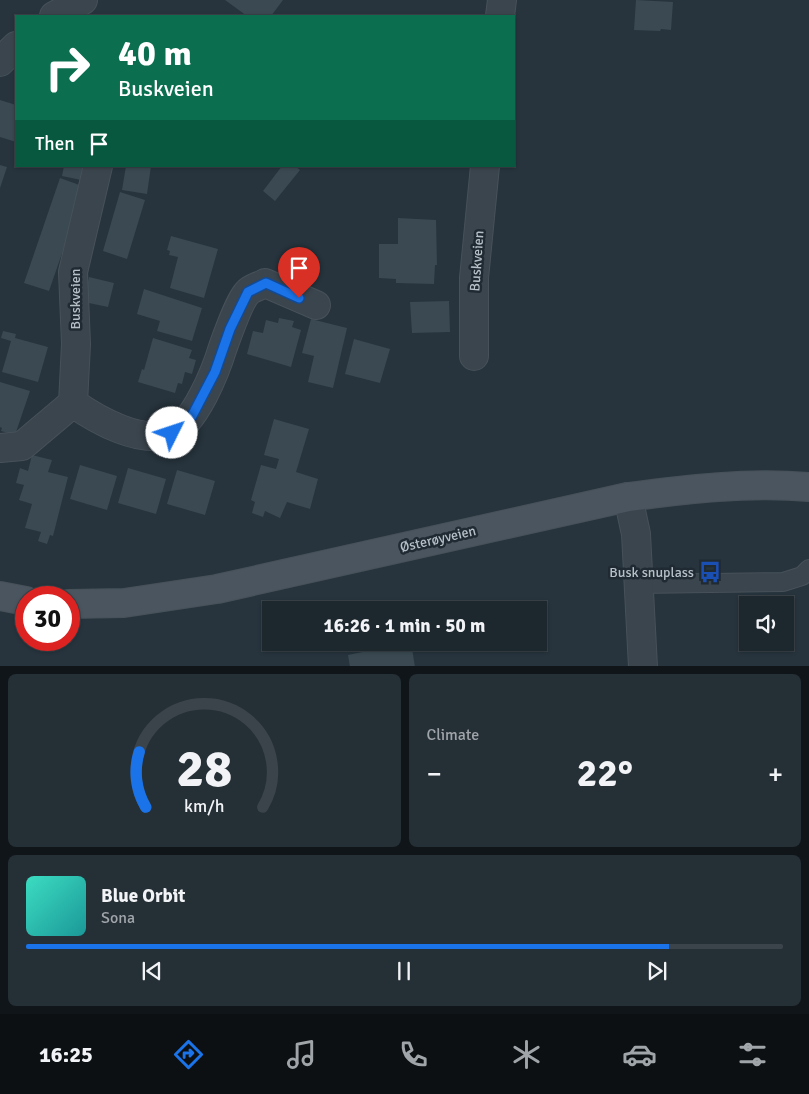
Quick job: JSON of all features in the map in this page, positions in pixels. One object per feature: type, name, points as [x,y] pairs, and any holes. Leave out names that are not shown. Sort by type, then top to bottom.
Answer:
[{"type":"main road","name":"Østerøyveien","points":[[80,604],[124,603],[216,589],[628,497],[735,485],[809,487]]},
{"type":"main road","points":[[0,596],[15,599]]},
{"type":"street","points":[[500,15],[502,0]]},
{"type":"street","points":[[0,62],[15,47]]},
{"type":"street","name":"Buskveien","points":[[73,403],[76,344],[73,272],[98,167]]},
{"type":"street","name":"Buskveien","points":[[474,356],[474,278],[485,167]]},
{"type":"street","points":[[0,448],[22,446],[73,403],[113,427],[146,436],[172,433],[192,416],[215,372],[230,329],[248,292],[266,283],[316,305]]},
{"type":"street","points":[[628,497],[636,534],[643,666]]},
{"type":"lane","points":[[638,584],[783,582],[802,576],[809,569]]},
{"type":"building","points":[[225,0],[283,0],[272,15],[246,15]]},
{"type":"building","points":[[636,0],[673,2],[671,30],[634,30]]},
{"type":"building","points":[[0,100],[15,105],[15,142],[0,137]]},
{"type":"building","points":[[0,165],[7,167],[0,188]]},
{"type":"building","points":[[64,167],[89,167],[86,181],[62,176]]},
{"type":"building","points":[[126,167],[151,167],[147,194],[122,190]]},
{"type":"building","points":[[281,167],[296,167],[300,170],[275,201],[263,191]]},
{"type":"building","points":[[60,178],[85,187],[49,291],[24,283]]},
{"type":"building","points":[[120,192],[145,200],[127,259],[103,251]]},
{"type":"building","points":[[398,218],[436,220],[437,265],[435,265],[434,284],[396,283],[396,279],[379,278],[379,244],[398,244]]},
{"type":"building","points":[[171,236],[218,249],[204,298],[170,288],[178,257],[169,255],[170,251],[167,250]]},
{"type":"building","points":[[89,277],[114,283],[108,307],[84,302]]},
{"type":"building","points":[[144,289],[202,308],[192,341],[157,331],[160,321],[137,314]]},
{"type":"building","points":[[449,301],[450,332],[412,333],[410,302]]},
{"type":"building","points":[[279,318],[294,321],[292,327],[301,330],[291,367],[247,354],[253,331],[263,333],[266,320],[278,323]]},
{"type":"building","points":[[311,319],[347,328],[333,388],[308,382],[314,356],[302,353]]},
{"type":"building","points":[[3,331],[16,334],[15,338],[48,347],[38,382],[2,372],[11,341],[1,338]]},
{"type":"building","points":[[153,338],[192,350],[189,358],[196,360],[192,374],[185,372],[182,384],[178,383],[175,393],[138,382],[142,369],[144,370]]},
{"type":"building","points":[[354,339],[390,349],[380,383],[345,374]]},
{"type":"building","points":[[0,382],[30,391],[15,435],[1,431]]},
{"type":"building","points":[[274,419],[309,429],[296,472],[318,479],[310,509],[287,502],[280,518],[265,511],[263,517],[252,513],[255,502],[251,500],[261,465],[276,469],[279,459],[264,455]]},
{"type":"building","points":[[32,455],[52,460],[48,472],[68,477],[53,536],[50,535],[47,544],[38,541],[41,532],[25,528],[32,504],[19,500],[24,485],[16,483],[20,468],[28,471]]},
{"type":"building","points":[[80,465],[117,476],[107,510],[70,499]]},
{"type":"building","points":[[128,468],[166,479],[156,514],[118,503]]},
{"type":"building","points":[[177,470],[215,481],[205,515],[167,504]]},
{"type":"building","points":[[367,651],[412,651],[415,666],[350,666],[348,655]]},
{"type":"place","name":"Busk snuplass","points":[[710,572]]},
{"type":"route","points":[[172,433],[192,416],[215,372],[230,329],[248,292],[266,283],[299,298]]}]
